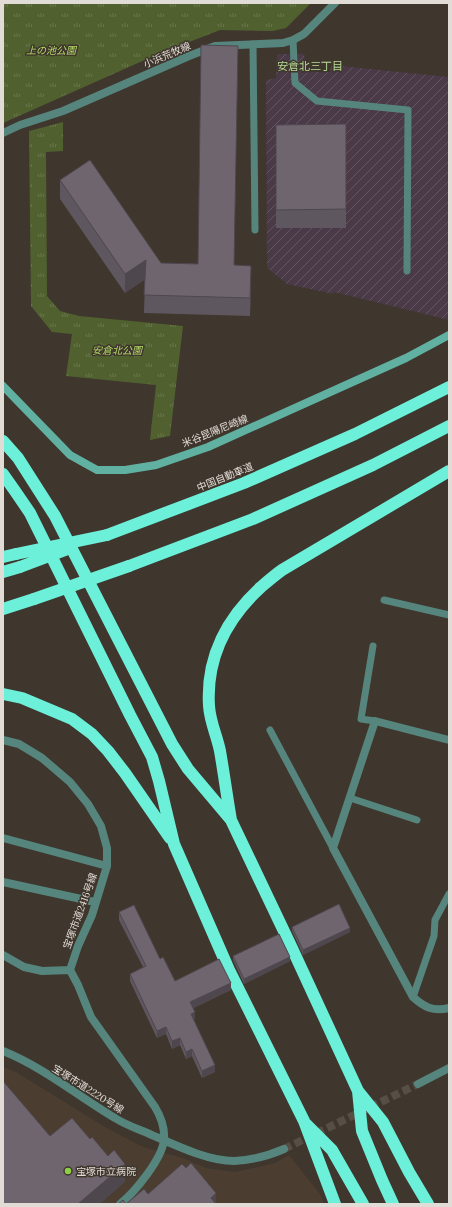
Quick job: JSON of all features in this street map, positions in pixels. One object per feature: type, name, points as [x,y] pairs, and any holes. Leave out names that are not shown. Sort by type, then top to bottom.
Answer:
[{"type":"highway","name":"中国自動車道","points":[[3,572],[107,535],[244,483],[355,434],[449,387]]},
{"type":"highway","points":[[3,609],[129,566],[253,519],[373,465],[449,426]]},
{"type":"highway","points":[[3,441],[18,458],[55,516],[172,744],[188,769],[230,820],[358,1091],[383,1122],[409,1172],[428,1204]]},
{"type":"highway","points":[[230,820],[220,749],[212,726],[209,706],[211,669],[216,651],[224,634],[242,607],[261,587],[282,570],[449,470]]},
{"type":"highway","points":[[3,474],[16,491],[30,514],[152,757],[174,844],[229,970],[304,1121],[335,1204]]},
{"type":"highway","points":[[3,557],[107,535]]},
{"type":"highway","points":[[3,694],[22,698],[72,719],[92,734],[108,750],[125,772],[174,844]]},
{"type":"highway","points":[[358,1091],[362,1130],[393,1204]]},
{"type":"highway","points":[[304,1121],[332,1150],[363,1204]]},
{"type":"main road","name":"米谷昆陽尼崎線","points":[[3,386],[70,455],[97,470],[125,470],[156,465],[208,447],[406,358],[449,335]]},
{"type":"street","name":"小浜荒牧線","points":[[3,133],[20,125],[63,111],[214,46],[283,43],[293,40],[304,34],[335,3]]},
{"type":"street","points":[[449,740],[375,721],[333,848],[413,997],[423,1006],[435,1009],[449,1008]]},
{"type":"street","name":"宝塚市道2416号線","points":[[3,740],[19,744],[42,758],[70,782],[88,804],[101,826],[107,848],[107,866],[92,915],[78,946],[70,970]]},
{"type":"street","points":[[3,838],[107,866]]},
{"type":"street","points":[[3,882],[95,902]]},
{"type":"street","points":[[3,955],[24,967],[36,970],[70,970],[91,1017],[158,1112],[162,1123],[164,1140],[160,1152],[132,1193],[120,1204]]},
{"type":"street","name":"宝塚市道2220号線","points":[[3,1051],[21,1058],[116,1119],[191,1151],[219,1159],[233,1161],[262,1157],[284,1149]]},
{"type":"street","points":[[418,1084],[449,1068]]},
{"type":"lane","points":[[293,40],[295,83],[317,101],[408,110],[407,271]]},
{"type":"lane","points":[[254,44],[255,230]]},
{"type":"lane","points":[[384,600],[449,615]]},
{"type":"lane","points":[[373,646],[361,719],[375,721]]},
{"type":"lane","points":[[270,730],[333,848]]},
{"type":"lane","points":[[350,798],[417,820]]},
{"type":"lane","points":[[413,997],[434,936],[435,920],[449,894]]},
{"type":"shaded area","points":[[277,54],[304,54],[307,72],[330,72],[331,65],[449,77],[449,320],[334,292],[333,294],[287,284],[267,268],[266,80],[276,78]]},
{"type":"shaded area","points":[[3,1067],[16,1072],[105,1127],[143,1147],[183,1158],[206,1168],[235,1172],[275,1163],[289,1155],[320,1194],[324,1204],[3,1204]]},
{"type":"green space","name":"上の池公園","points":[[3,3],[311,3],[286,28],[273,31],[220,30],[156,55],[3,123]]},
{"type":"green space","name":"安倉北公園","points":[[63,122],[63,151],[46,152],[47,296],[60,311],[79,316],[183,326],[170,436],[150,440],[156,385],[66,376],[72,334],[52,332],[31,306],[29,131]]},
{"type":"building","points":[[201,45],[238,46],[234,265],[251,266],[250,298],[144,295],[146,260],[125,274],[60,180],[90,160],[161,263],[198,264]]},
{"type":"building","points":[[346,124],[346,209],[276,210],[276,125]]},
{"type":"building","points":[[339,904],[350,928],[303,950],[292,927]]},
{"type":"building","points":[[134,905],[160,959],[163,957],[175,981],[219,959],[231,983],[190,1002],[195,1012],[191,1014],[215,1065],[202,1071],[192,1049],[186,1052],[180,1038],[172,1041],[166,1027],[157,1031],[130,974],[146,966],[119,912]]},
{"type":"building","points":[[279,934],[290,957],[244,979],[233,956]]},
{"type":"building","points":[[3,1081],[50,1136],[72,1118],[90,1139],[92,1137],[108,1156],[114,1150],[125,1164],[78,1204],[3,1204]]},
{"type":"building","points":[[191,1163],[216,1193],[211,1198],[216,1204],[126,1204],[144,1189],[148,1194],[182,1164],[186,1168]]},
{"type":"building","points":[[123,1200],[126,1204],[118,1204]]},
{"type":"tunnel","points":[[284,1149],[418,1084]]},
{"type":"place","name":"宝塚市立病院","points":[[68,1171]]},
{"type":"district","name":"安倉北三丁目","points":[[310,66]]}]
